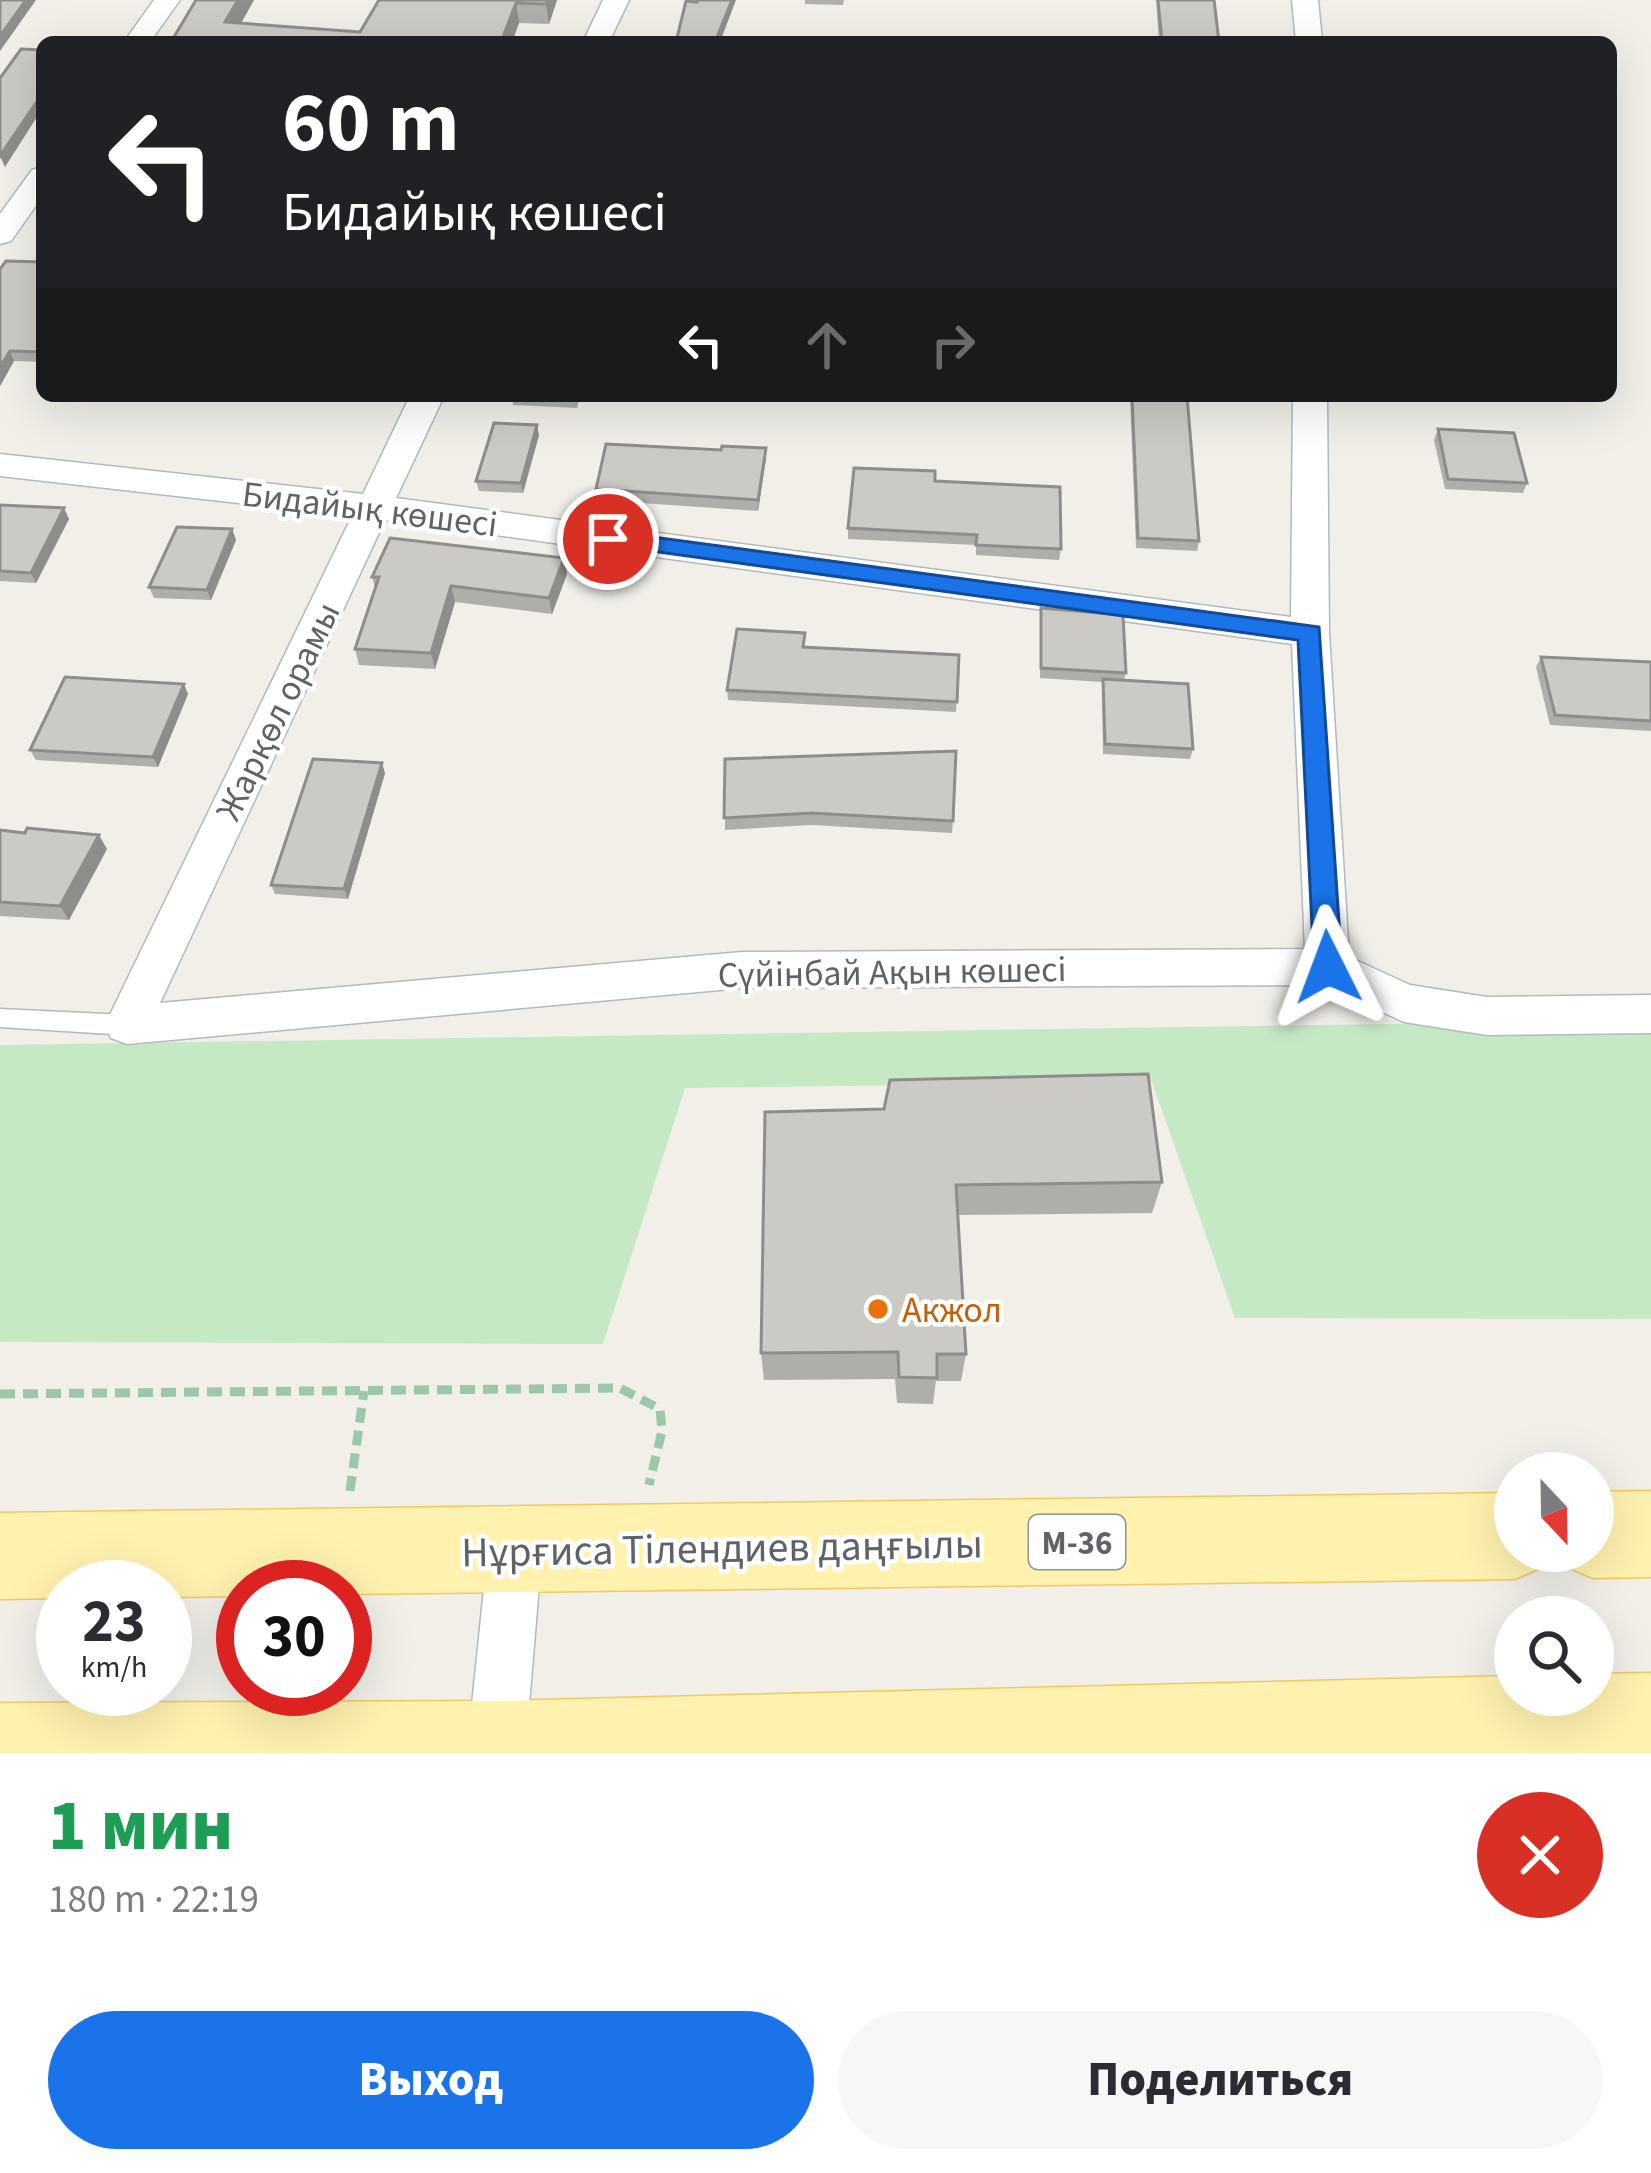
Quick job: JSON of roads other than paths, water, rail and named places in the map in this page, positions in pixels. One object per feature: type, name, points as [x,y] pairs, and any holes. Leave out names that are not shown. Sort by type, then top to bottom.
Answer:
[{"type":"main road","points":[[1614,1535],[1651,1534]]},
{"type":"main road","name":"Нұрғиса Тілендиев даңғылы","points":[[0,1556],[1494,1536]]},
{"type":"main road","points":[[0,1749],[496,1750],[1651,1718]]},
{"type":"street","points":[[141,36],[167,0]]},
{"type":"street","points":[[599,36],[616,0]]},
{"type":"street","points":[[1305,0],[1309,36]]},
{"type":"street","points":[[0,235],[36,184]]},
{"type":"street","name":"Жарқөл орамы","points":[[127,1025],[425,402]]},
{"type":"street","points":[[1310,402],[1310,633],[1328,967]]},
{"type":"street","name":"Бидайық көшесі","points":[[0,465],[374,507],[1310,633]]},
{"type":"street","name":"Сүйінбай Ақын көшесі","points":[[127,1025],[742,970],[1328,967],[1404,1003],[1487,1016],[1651,1014]]},
{"type":"street","points":[[496,1750],[515,1550]]},
{"type":"lane","points":[[0,1018],[127,1025]]},
{"type":"place","name":"Акжол","points":[[878,1309]]}]
